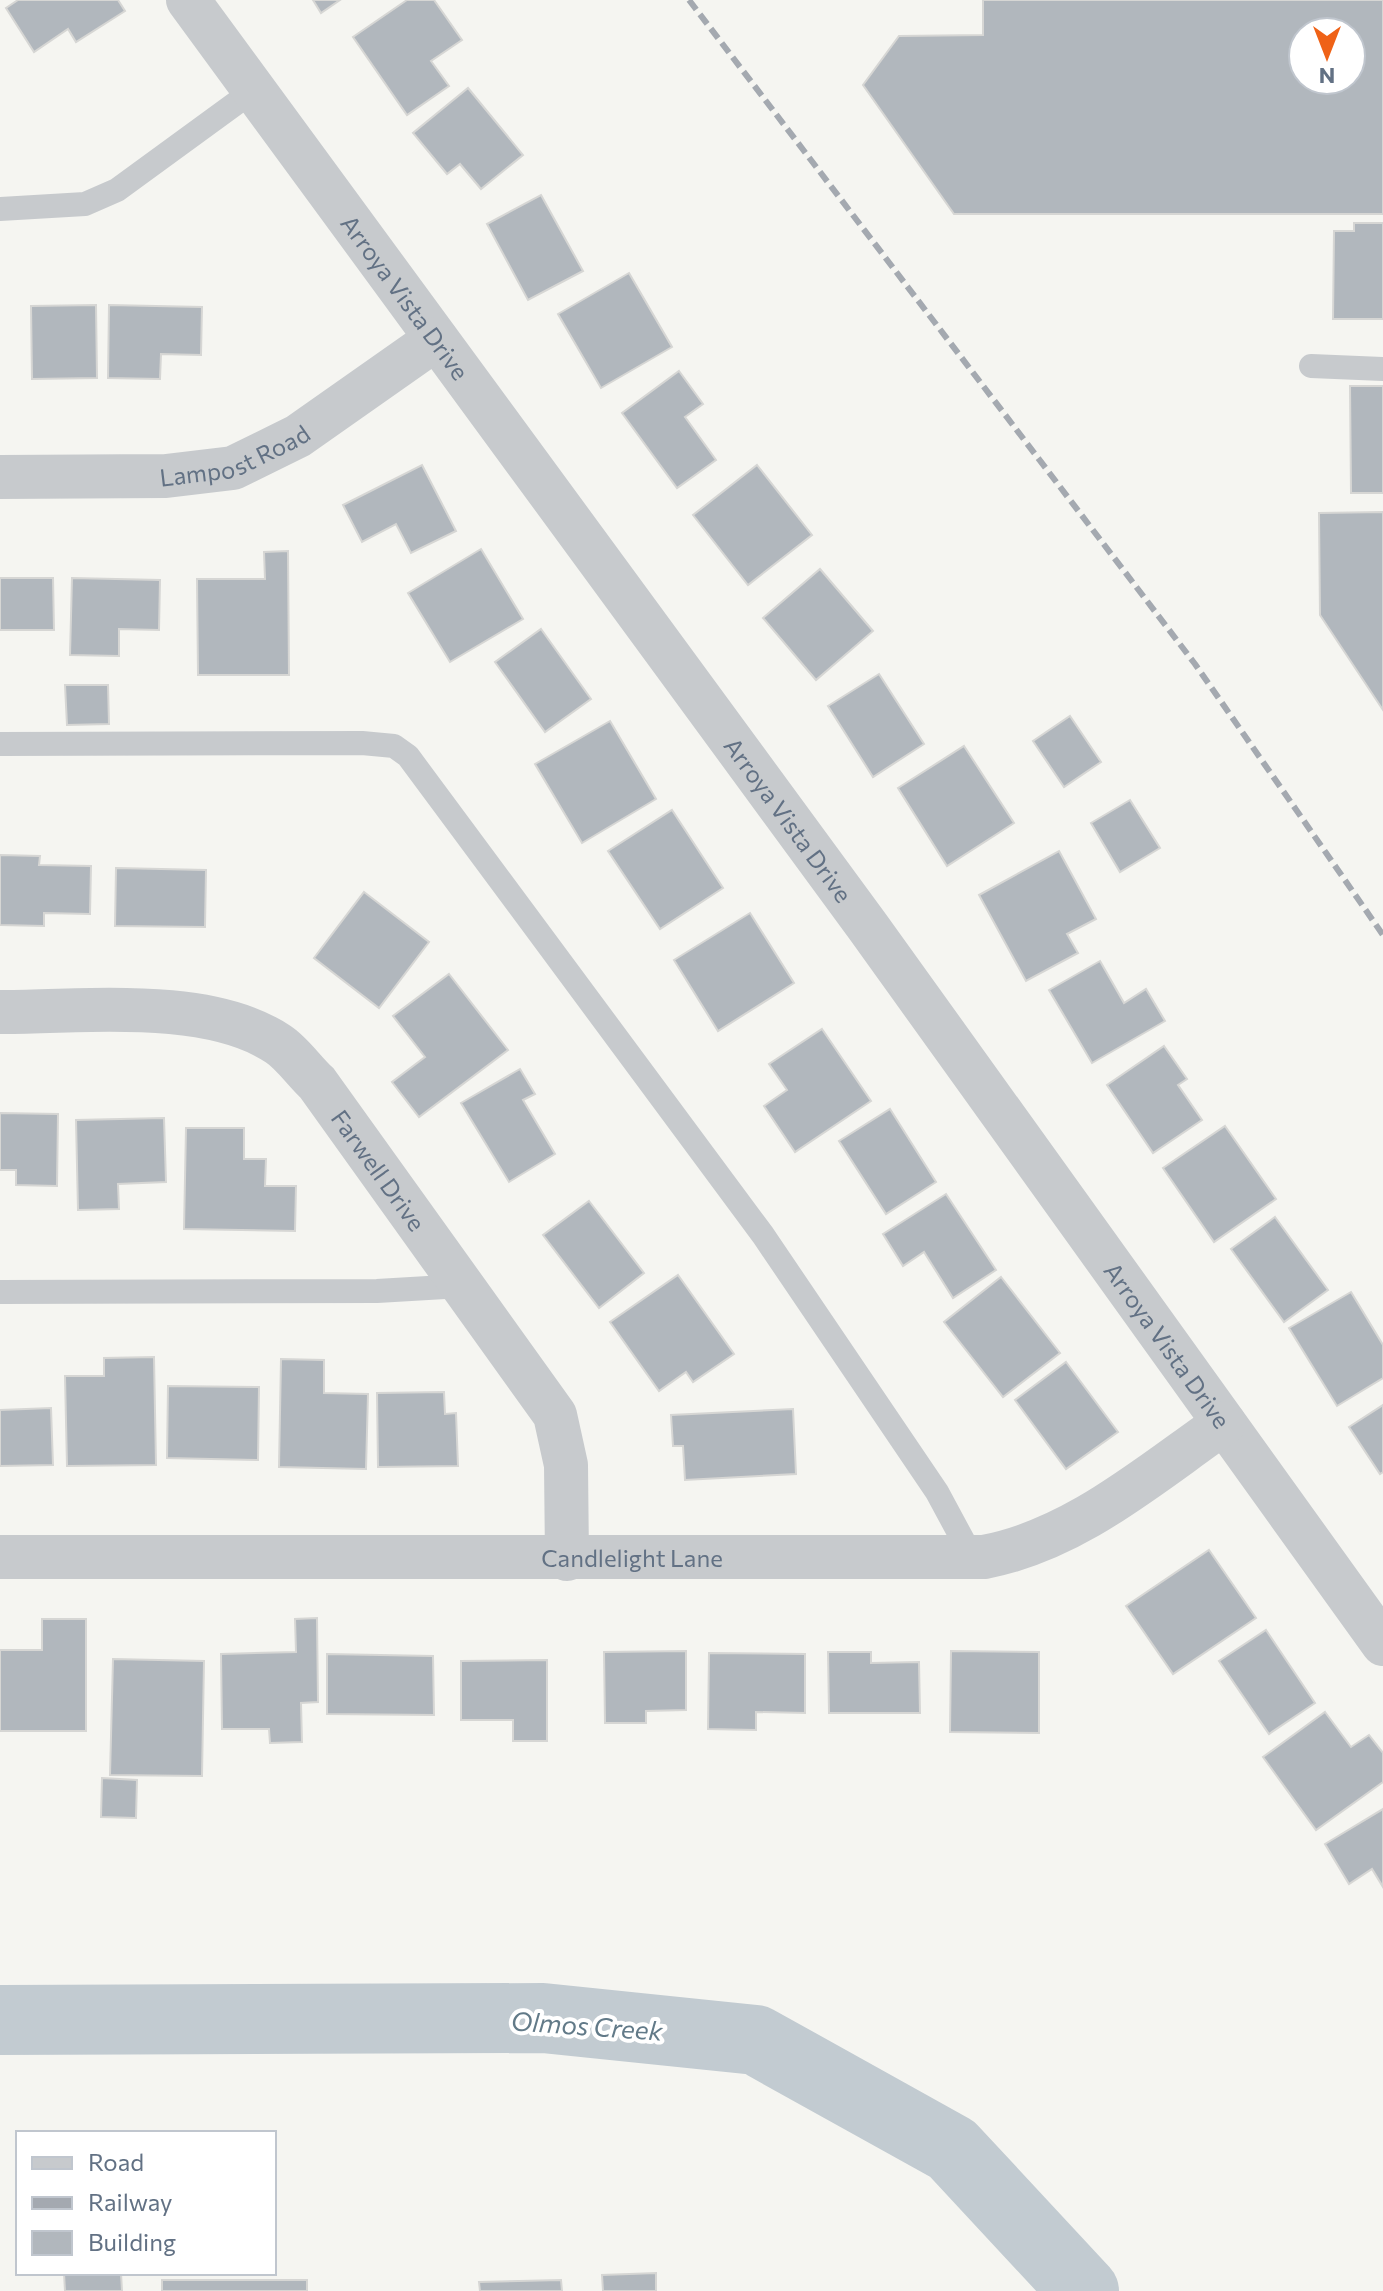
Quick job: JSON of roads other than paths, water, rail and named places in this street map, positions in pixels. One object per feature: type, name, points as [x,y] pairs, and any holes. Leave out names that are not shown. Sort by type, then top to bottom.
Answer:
[{"type":"street","name":"Arroya Vista Drive","points":[[188,0],[868,927],[1383,1644]]},
{"type":"street","name":"Lampost Road","points":[[0,477],[166,476],[233,468],[298,436],[436,339]]},
{"type":"street","name":"Farwell Drive","points":[[0,1012],[180,1012],[231,1024],[278,1044],[317,1083],[555,1415],[566,1465],[567,1559]]},
{"type":"street","name":"Candlelight Lane","points":[[0,1557],[972,1557],[1024,1550],[1079,1523],[1224,1423]]},
{"type":"lane","points":[[0,209],[85,204],[117,190],[254,90]]},
{"type":"lane","points":[[1311,366],[1383,369]]},
{"type":"lane","points":[[0,744],[362,743],[394,746],[408,756],[763,1235],[937,1492],[972,1557]]},
{"type":"lane","points":[[0,1292],[377,1291],[462,1286]]},
{"type":"waterway","name":"Olmos Creek","points":[[0,2020],[543,2018],[756,2040],[952,2149],[1084,2291]]},
{"type":"railway","points":[[689,0],[1195,664],[1383,935]]}]
